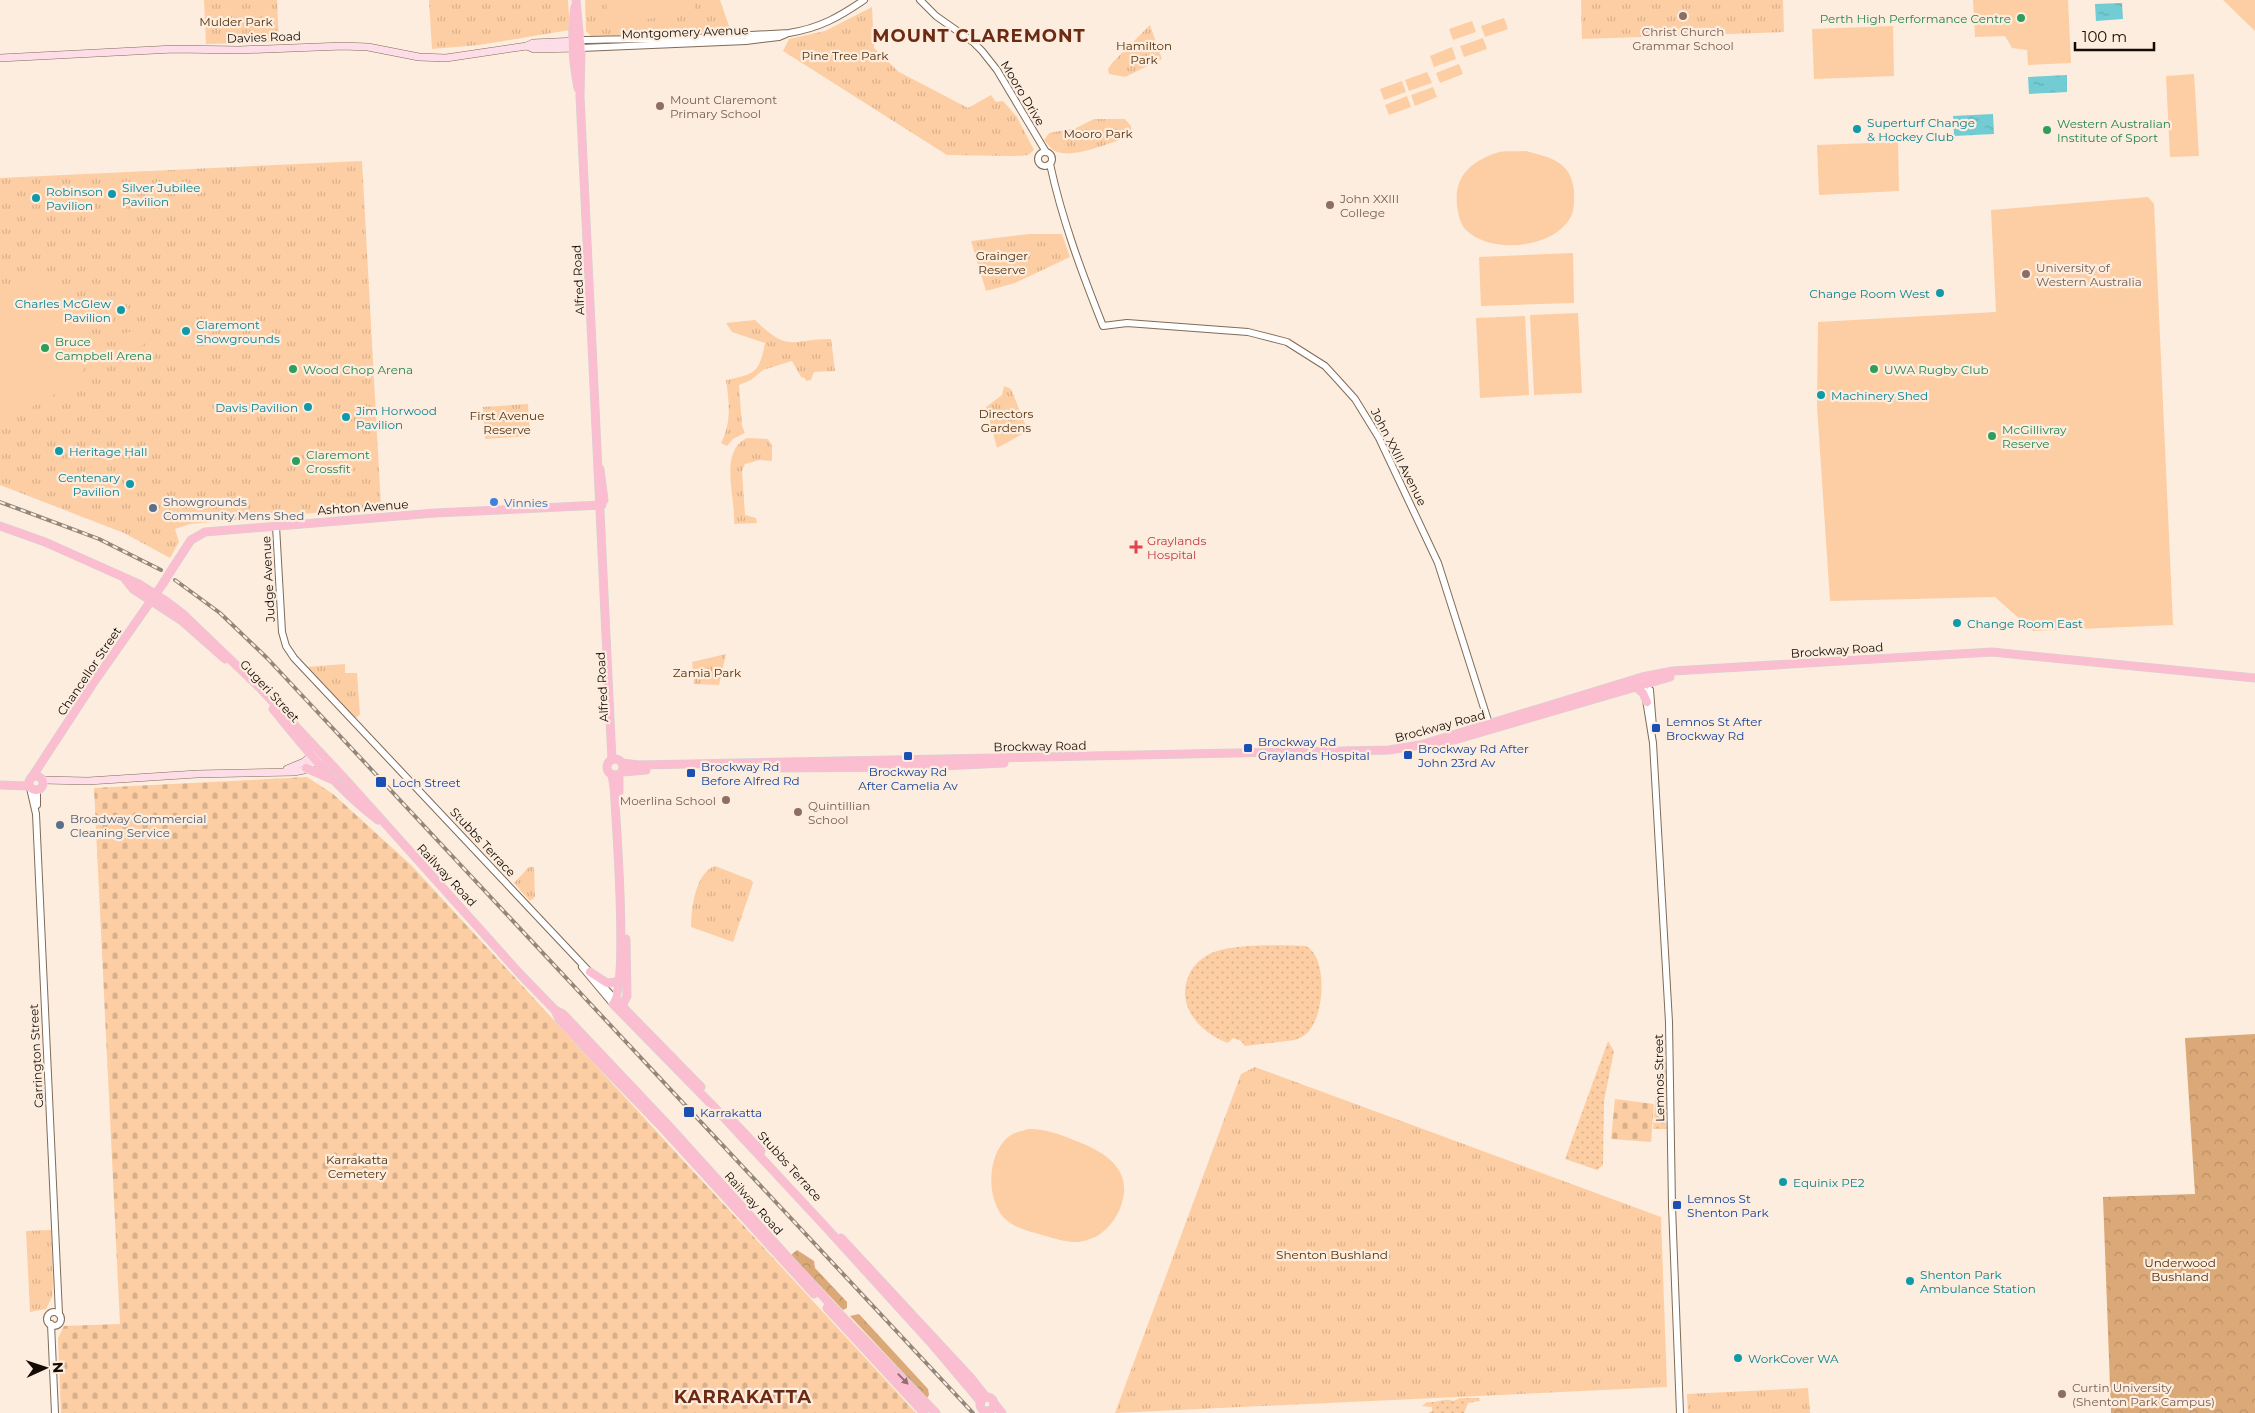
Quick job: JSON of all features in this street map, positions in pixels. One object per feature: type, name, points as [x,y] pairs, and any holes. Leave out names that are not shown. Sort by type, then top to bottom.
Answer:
[{"type":"main road","name":"Alfred Road","points":[[576,0],[578,44],[576,75],[580,96],[598,462],[602,478],[601,505],[618,761],[627,996],[620,1008]]},
{"type":"main road","name":"Davies Road","points":[[0,58],[174,49],[233,50],[343,46],[368,47],[419,57],[446,58],[527,46],[534,49],[578,44]]},
{"type":"main road","name":"Ashton Avenue","points":[[154,597],[191,540],[198,534],[205,532],[426,514],[601,505]]},
{"type":"main road","name":"Gugeri Street","points":[[0,526],[45,542],[124,578],[134,589],[154,597],[233,667],[318,756],[337,782],[364,810],[389,829]]},
{"type":"main road","name":"Chancellor Street","points":[[35,783],[42,762],[92,685],[154,597]]},
{"type":"main road","name":"Brockway Road","points":[[618,774],[772,768],[921,767],[1398,754],[1673,671],[1992,652],[2255,678]]},
{"type":"main road","name":"Brockway Road","points":[[618,761],[639,765],[1389,750],[1420,745],[1490,727],[1635,686],[1645,680],[1697,674],[1994,657],[2255,683]]},
{"type":"main road","points":[[1635,686],[1643,693],[1647,702]]},
{"type":"main road","points":[[1,785],[282,771],[294,772],[306,768],[318,756]]},
{"type":"main road","points":[[282,771],[318,756]]},
{"type":"main road","name":"Railway Road","points":[[318,756],[346,780],[555,1010],[559,1019],[588,1052],[661,1126],[924,1413]]},
{"type":"main road","name":"Alfred Road","points":[[618,761],[607,769],[618,774]]},
{"type":"main road","points":[[306,768],[337,782]]},
{"type":"main road","name":"Alfred Road","points":[[615,1002],[620,978],[621,936],[614,787],[618,774]]},
{"type":"main road","points":[[590,972],[607,983],[616,982],[620,978]]},
{"type":"main road","name":"Stubbs Terrace","points":[[615,1002],[742,1130],[971,1378],[985,1407]]},
{"type":"main road","name":"Railway Road","points":[[555,1010],[563,1014],[669,1126],[832,1306],[936,1413]]},
{"type":"main road","name":"Stubbs Terrace","points":[[985,1407],[990,1398],[1002,1413]]},
{"type":"main road","points":[[973,1413],[985,1407]]},
{"type":"street","name":"Montgomery Avenue","points":[[578,44],[765,39],[779,37],[830,22],[864,0]]},
{"type":"street","name":"Mooro Drive","points":[[920,0],[936,16],[973,42],[982,51],[997,70],[1043,153],[1052,156],[1050,164],[1053,180],[1074,249],[1103,326]]},
{"type":"street","name":"Mooro Drive","points":[[1043,153],[1038,160],[1053,180]]},
{"type":"street","points":[[1042,166],[1050,164]]},
{"type":"street","name":"John XXIII Avenue","points":[[1103,326],[1127,323],[1248,332],[1287,342],[1325,366],[1338,379],[1355,399],[1379,438],[1438,563],[1490,727]]},
{"type":"street","name":"Judge Avenue","points":[[276,526],[282,632]]},
{"type":"street","name":"Stubbs Terrace","points":[[282,632],[286,646],[294,658],[590,972],[615,1002]]},
{"type":"street","name":"Lemnos Street","points":[[1645,680],[1653,744]]},
{"type":"street","name":"Lemnos Street","points":[[1645,680],[1652,700],[1670,1022],[1672,1206],[1680,1413]]},
{"type":"street","name":"Carrington Street","points":[[35,783],[58,1296],[55,1313],[47,1318],[53,1325]]},
{"type":"street","name":"Stubbs Terrace","points":[[572,954],[588,976],[615,1002]]},
{"type":"street","points":[[55,1313],[60,1322],[53,1325],[52,1337],[55,1413]]},
{"type":"green space","name":"Mulder Park","points":[[204,0],[277,0],[279,42],[206,44]]},
{"type":"green space","points":[[429,0],[568,0],[570,30],[479,45],[432,49]]},
{"type":"green space","points":[[585,0],[720,0],[730,29],[719,32],[591,36],[586,31]]},
{"type":"green space","points":[[606,0],[693,0],[695,14],[608,23]]},
{"type":"green space","name":"Christ Church Grammar School","points":[[1581,0],[1783,0],[1784,32],[1582,39]]},
{"type":"green space","name":"Perth High Performance Centre","points":[[1973,0],[2068,0],[2071,63],[2028,65],[2027,50],[2012,48],[2005,36],[1975,37]]},
{"type":"green space","points":[[2223,0],[2255,0],[2255,31]]},
{"type":"green space","name":"Pine Tree Park","points":[[872,7],[874,48],[899,72],[968,108],[991,95],[996,102],[1003,101],[1017,117],[1034,150],[1028,155],[1015,156],[947,155],[783,51],[789,39],[825,31]]},
{"type":"green space","points":[[1504,18],[1508,29],[1485,37],[1481,26]]},
{"type":"green space","points":[[1472,21],[1476,32],[1453,40],[1449,29]]},
{"type":"green space","name":"Hamilton Park","points":[[1150,25],[1162,59],[1125,77],[1109,74],[1108,69],[1112,63]]},
{"type":"green space","points":[[1893,26],[1894,76],[1814,79],[1812,29]]},
{"type":"green space","points":[[1483,38],[1487,49],[1464,57],[1460,46]]},
{"type":"green space","points":[[1452,47],[1456,59],[1434,67],[1430,56]]},
{"type":"green space","points":[[1459,64],[1463,74],[1440,83],[1436,73]]},
{"type":"green space","points":[[1427,72],[1432,83],[1409,91],[1405,80]]},
{"type":"green space","points":[[2194,74],[2199,156],[2170,157],[2166,76]]},
{"type":"green space","points":[[1402,81],[1406,92],[1384,100],[1380,89]]},
{"type":"green space","points":[[1433,87],[1437,97],[1415,106],[1411,95]]},
{"type":"green space","points":[[1407,96],[1411,107],[1389,115],[1385,105]]},
{"type":"green space","name":"Mooro Park","points":[[1094,119],[1125,119],[1131,126],[1132,136],[1093,149],[1072,153],[1055,151],[1044,140],[1049,133],[1076,128]]},
{"type":"green space","points":[[1898,142],[1899,191],[1819,195],[1817,145]]},
{"type":"green space","points":[[1526,151],[1558,162],[1569,173],[1574,191],[1571,217],[1560,230],[1534,242],[1504,245],[1490,243],[1477,238],[1464,228],[1459,215],[1457,195],[1461,179],[1471,166],[1487,157],[1500,152]]},
{"type":"green space","name":"Claremont Showgrounds","points":[[362,161],[381,507],[190,524],[175,529],[179,542],[170,558],[124,533],[0,485],[0,178]]},
{"type":"green space","name":"McGillivray Reserve","points":[[2148,197],[2154,204],[2173,625],[2033,631],[1995,597],[1830,601],[1817,406],[1818,322],[1996,312],[1991,210]]},
{"type":"green space","name":"Grainger Reserve","points":[[1029,234],[1062,234],[1070,257],[1015,283],[986,291],[971,241]]},
{"type":"green space","points":[[1573,253],[1574,303],[1481,306],[1479,257]]},
{"type":"green space","name":"Bruce Campbell Arena","points":[[31,277],[54,283],[74,297],[89,322],[92,351],[80,376],[65,388],[25,410],[0,412],[0,290],[16,280]]},
{"type":"green space","points":[[1578,313],[1582,393],[1534,395],[1530,315]]},
{"type":"green space","points":[[1525,316],[1529,395],[1480,398],[1476,318]]},
{"type":"green space","points":[[755,320],[767,331],[783,341],[798,342],[831,339],[835,371],[814,372],[811,380],[806,381],[805,378],[801,377],[792,361],[763,370],[751,380],[739,385],[742,426],[745,433],[733,439],[727,446],[721,443],[728,420],[729,404],[726,380],[750,374],[761,361],[765,343],[732,332],[726,323]]},
{"type":"green space","points":[[144,328],[149,341],[129,354],[115,336]]},
{"type":"green space","name":"Wood Chop Arena","points":[[300,356],[301,382],[287,383],[285,357]]},
{"type":"green space","name":"Directors Gardens","points":[[1004,386],[1011,389],[1028,431],[997,448],[986,407],[1002,395]]},
{"type":"green space","name":"First Avenue Reserve","points":[[528,404],[530,436],[485,439],[483,407]]},
{"type":"green space","points":[[747,438],[768,439],[772,446],[772,461],[760,460],[745,464],[742,471],[745,515],[756,518],[757,523],[734,524],[730,476],[731,465],[733,454],[738,445]]},
{"type":"green space","name":"Zamia Park","points":[[726,654],[719,685],[694,684],[692,662]]},
{"type":"green space","points":[[345,664],[345,673],[357,673],[360,714],[355,719],[306,667]]},
{"type":"green space","name":"Karrakatta Cemetery","points":[[307,777],[333,794],[411,865],[916,1413],[61,1413],[58,1338],[64,1326],[120,1324],[94,788]]},
{"type":"green space","points":[[715,866],[751,880],[753,883],[733,942],[691,927],[693,902],[699,884],[708,870]]},
{"type":"green space","points":[[529,867],[534,867],[535,897],[530,901],[514,883]]},
{"type":"green space","points":[[1246,946],[1306,946],[1313,952],[1317,960],[1322,983],[1320,1007],[1317,1017],[1311,1028],[1303,1036],[1295,1040],[1245,1046],[1241,1041],[1233,1038],[1228,1043],[1208,1032],[1193,1016],[1185,997],[1186,986],[1193,968],[1206,956],[1223,949]]},
{"type":"green space","name":"Underwood Bushland","points":[[2255,1034],[2255,1413],[2111,1413],[2103,1197],[2195,1194],[2185,1038]]},
{"type":"green space","points":[[1608,1041],[1614,1051],[1604,1101],[1603,1165],[1597,1170],[1565,1159]]},
{"type":"green space","points":[[1666,1063],[1667,1118],[1665,1118],[1667,1129],[1653,1129],[1657,1079],[1662,1064]]},
{"type":"green space","name":"Shenton Bushland","points":[[1255,1067],[1661,1217],[1667,1387],[1115,1413],[1241,1074]]},
{"type":"green space","points":[[1615,1099],[1654,1104],[1651,1142],[1611,1139]]},
{"type":"green space","points":[[1029,1129],[1053,1132],[1088,1146],[1108,1158],[1116,1166],[1124,1185],[1123,1197],[1114,1220],[1099,1235],[1079,1242],[1060,1240],[1014,1225],[1004,1218],[998,1210],[994,1199],[991,1177],[996,1154],[1008,1137]]},
{"type":"green space","points":[[51,1230],[52,1297],[46,1309],[30,1312],[26,1231]]},
{"type":"green space","points":[[797,1250],[814,1261],[815,1268],[847,1302],[847,1308],[843,1310],[791,1255]]},
{"type":"green space","points":[[859,1314],[928,1389],[929,1395],[927,1398],[850,1316]]},
{"type":"green space","points":[[1808,1388],[1810,1413],[1688,1413],[1687,1394]]},
{"type":"green space","points":[[1460,1398],[1479,1398],[1480,1401],[1468,1403],[1464,1413],[1428,1413],[1432,1411],[1432,1407],[1422,1406],[1427,1402],[1453,1401]]},
{"type":"water","points":[[2122,3],[2123,19],[2096,21],[2095,4]]},
{"type":"water","points":[[2067,75],[2067,92],[2029,94],[2028,77]]},
{"type":"water","points":[[1993,114],[1994,134],[1954,136],[1953,116]]},
{"type":"railway","points":[[0,502],[99,539],[161,570]]},
{"type":"railway","points":[[175,580],[220,613],[267,658],[973,1413]]},
{"type":"place","name":"Christ Church Grammar School","points":[[1683,16]]},
{"type":"place","name":"Perth High Performance Centre","points":[[2021,18]]},
{"type":"place","name":"Mount Claremont Primary School","points":[[660,106]]},
{"type":"place","name":"Superturf Change & Hockey Club","points":[[1857,129]]},
{"type":"place","name":"Western Australian Institute of Sport","points":[[2047,130]]},
{"type":"place","name":"Silver Jubilee Pavilion","points":[[112,194]]},
{"type":"place","name":"Robinson Pavilion","points":[[36,198]]},
{"type":"place","name":"John XXIII College","points":[[1330,205]]},
{"type":"place","name":"University of Western Australia","points":[[2026,274]]},
{"type":"place","name":"Change Room West","points":[[1940,293]]},
{"type":"place","name":"Charles McGlew Pavilion","points":[[121,310]]},
{"type":"place","name":"Claremont Showgrounds","points":[[186,331]]},
{"type":"place","name":"Bruce Campbell Arena","points":[[45,348]]},
{"type":"place","name":"Wood Chop Arena","points":[[293,369]]},
{"type":"place","name":"UWA Rugby Club","points":[[1874,369]]},
{"type":"place","name":"Machinery Shed","points":[[1821,395]]},
{"type":"place","name":"Davis Pavilion","points":[[308,407]]},
{"type":"place","name":"Jim Horwood Pavilion","points":[[346,417]]},
{"type":"place","name":"McGillivray Reserve","points":[[1992,436]]},
{"type":"place","name":"Heritage Hall","points":[[59,451]]},
{"type":"place","name":"Claremont Crossfit","points":[[296,461]]},
{"type":"place","name":"Centenary Pavilion","points":[[130,484]]},
{"type":"place","name":"Vinnies","points":[[494,502]]},
{"type":"place","name":"Showgrounds Community Mens Shed","points":[[153,508]]},
{"type":"place","name":"Graylands Hospital","points":[[1136,547]]},
{"type":"place","name":"Change Room East","points":[[1957,623]]},
{"type":"place","name":"Lemnos St After Brockway Rd","points":[[1656,728]]},
{"type":"place","name":"Brockway Rd Graylands Hospital","points":[[1248,748]]},
{"type":"place","name":"Brockway Rd After John 23rd Av","points":[[1408,755]]},
{"type":"place","name":"Brockway Rd After Camelia Av","points":[[908,756]]},
{"type":"place","name":"Brockway Rd Before Alfred Rd","points":[[691,773]]},
{"type":"place","name":"Loch Street","points":[[381,782]]},
{"type":"place","name":"Moerlina School","points":[[726,800]]},
{"type":"place","name":"Quintillian School","points":[[798,812]]},
{"type":"place","name":"Broadway Commercial Cleaning Service","points":[[60,825]]},
{"type":"place","name":"Karrakatta","points":[[689,1112]]},
{"type":"place","name":"Equinix PE2","points":[[1783,1182]]},
{"type":"place","name":"Lemnos St Shenton Park","points":[[1677,1205]]},
{"type":"place","name":"Shenton Park Ambulance Station","points":[[1910,1281]]},
{"type":"place","name":"WorkCover WA","points":[[1738,1358]]},
{"type":"place","name":"Curtin University (Shenton Park Campus)","points":[[2062,1394]]},
{"type":"district","name":"MOUNT CLAREMONT","points":[[979,36]]},
{"type":"district","name":"KARRAKATTA","points":[[743,1397]]}]
